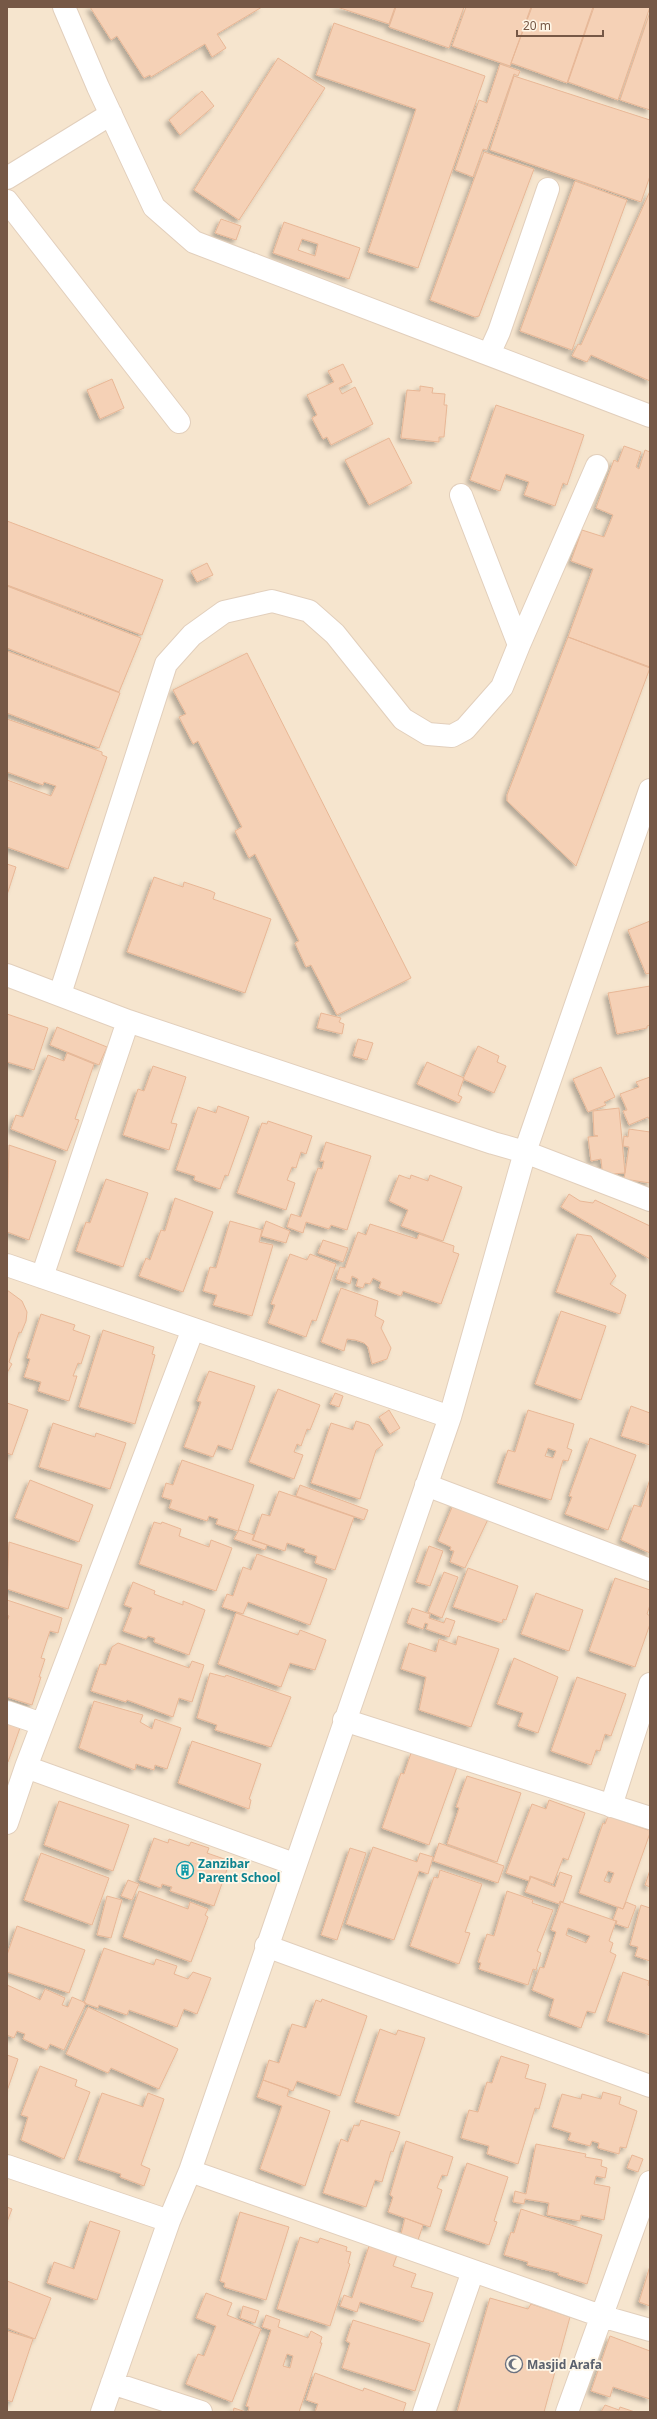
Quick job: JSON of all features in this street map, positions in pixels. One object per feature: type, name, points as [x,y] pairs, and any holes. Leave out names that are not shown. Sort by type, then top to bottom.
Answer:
[{"type":"street","points":[[64,7],[111,114],[154,206],[194,242],[650,416]]},
{"type":"street","points":[[7,178],[111,114]]},
{"type":"street","points":[[489,354],[499,332],[548,189]]},
{"type":"street","points":[[7,201],[179,422]]},
{"type":"street","points":[[60,994],[166,664],[192,635],[224,612],[272,601],[309,611],[336,634],[403,719],[428,734],[452,736],[465,729],[502,687],[597,466]]},
{"type":"street","points":[[461,495],[519,645]]},
{"type":"street","points":[[102,2412],[169,2221],[190,2170],[294,1864],[450,1417],[525,1152],[650,790]]},
{"type":"street","points":[[7,975],[60,994],[128,1022],[493,1143],[525,1152],[650,1200]]},
{"type":"street","points":[[42,1277],[128,1022]]},
{"type":"street","points":[[7,1265],[450,1417]]},
{"type":"street","points":[[7,1823],[42,1724],[193,1328]]},
{"type":"street","points":[[426,1485],[650,1570]]},
{"type":"street","points":[[611,1806],[650,1684]]},
{"type":"street","points":[[7,1712],[42,1724]]},
{"type":"street","points":[[344,1720],[650,1818]]},
{"type":"street","points":[[26,1767],[294,1864]]},
{"type":"street","points":[[266,1946],[650,2086]]},
{"type":"street","points":[[7,2166],[169,2221]]},
{"type":"street","points":[[190,2170],[600,2316],[650,2330]]},
{"type":"street","points":[[567,2412],[600,2316],[650,2182]]},
{"type":"street","points":[[424,2412],[473,2271]]},
{"type":"street","points":[[112,2383],[201,2412]]},
{"type":"shaded area","points":[[7,7],[650,7],[650,2412],[7,2412]]},
{"type":"building","points":[[90,7],[262,7],[217,34],[226,48],[212,57],[205,44],[151,77],[150,75],[144,78],[117,36],[111,40]]},
{"type":"building","points":[[337,7],[395,7],[389,24]]},
{"type":"building","points":[[396,7],[464,7],[449,48],[389,27]]},
{"type":"building","points":[[466,7],[531,7],[510,66],[452,46]]},
{"type":"building","points":[[532,7],[593,7],[567,83],[511,63]]},
{"type":"building","points":[[594,7],[650,7],[618,100],[568,82]]},
{"type":"building","points":[[650,12],[650,110],[620,100]]},
{"type":"building","points":[[334,23],[485,76],[418,268],[368,252],[416,109],[316,75]]},
{"type":"building","points":[[278,58],[325,88],[239,220],[194,190]]},
{"type":"building","points":[[500,64],[520,71],[518,76],[514,74],[487,150],[483,149],[473,177],[455,170],[479,100],[487,103]]},
{"type":"building","points":[[514,76],[650,120],[650,176],[641,202],[490,150]]},
{"type":"building","points":[[202,91],[214,106],[180,135],[169,120]]},
{"type":"building","points":[[484,152],[534,169],[479,316],[475,317],[430,300]]},
{"type":"building","points":[[575,181],[627,200],[572,350],[520,331]]},
{"type":"building","points":[[650,191],[650,381],[591,355],[587,362],[572,356],[578,344],[581,345]]},
{"type":"building","points":[[221,219],[241,226],[236,240],[215,233]]},
{"type":"building","points":[[284,222],[360,248],[349,279],[273,253]],"holes":[[[302,239],[318,244],[315,256],[298,250]]]},
{"type":"building","points":[[343,364],[352,382],[339,388],[342,394],[355,387],[373,424],[331,445],[327,437],[323,439],[312,418],[317,415],[307,395],[334,382],[328,371]]},
{"type":"building","points":[[112,379],[124,408],[100,419],[87,390]]},
{"type":"building","points":[[420,386],[433,388],[432,393],[445,394],[444,405],[447,405],[444,437],[439,437],[439,442],[401,438],[407,390],[420,391]]},
{"type":"building","points":[[496,405],[584,435],[567,485],[563,483],[555,506],[524,495],[529,482],[506,474],[500,491],[470,480]]},
{"type":"building","points":[[389,438],[412,483],[369,505],[345,460]]},
{"type":"building","points":[[624,446],[641,452],[636,467],[639,469],[645,450],[650,452],[650,667],[568,637],[593,569],[571,561],[582,530],[604,537],[613,515],[596,508],[614,460],[618,462]]},
{"type":"building","points":[[7,521],[163,580],[142,635],[7,585]]},
{"type":"building","points":[[207,563],[213,575],[197,582],[191,571]]},
{"type":"building","points":[[7,586],[141,638],[119,692],[7,648]]},
{"type":"building","points":[[568,637],[650,668],[576,866],[507,801],[507,795]]},
{"type":"building","points":[[7,651],[120,693],[99,748],[7,713]]},
{"type":"building","points":[[247,653],[411,978],[337,1015],[311,965],[306,967],[295,943],[299,941],[255,854],[249,858],[235,831],[242,827],[198,741],[193,744],[179,717],[186,714],[173,690]]},
{"type":"building","points":[[7,719],[102,752],[102,755],[107,757],[68,869],[7,847],[7,780],[51,796],[56,786],[44,782],[43,785],[7,772]]},
{"type":"building","points":[[7,864],[16,867],[7,895]]},
{"type":"building","points":[[154,877],[183,887],[184,882],[211,891],[215,893],[213,899],[271,919],[245,993],[127,952]]},
{"type":"building","points":[[650,921],[650,973],[646,974],[628,930]]},
{"type":"building","points":[[650,986],[650,1025],[647,1026],[647,1028],[617,1034],[608,993]]},
{"type":"building","points":[[321,1013],[341,1018],[339,1022],[344,1024],[342,1034],[317,1028]]},
{"type":"building","points":[[7,1014],[48,1028],[34,1070],[7,1062]]},
{"type":"building","points":[[57,1027],[107,1047],[99,1065],[50,1045]]},
{"type":"building","points":[[358,1039],[373,1043],[367,1060],[353,1056]]},
{"type":"building","points":[[478,1046],[499,1056],[497,1062],[506,1066],[494,1093],[463,1079]]},
{"type":"building","points":[[67,1053],[94,1064],[75,1119],[79,1120],[67,1151],[11,1129],[16,1115],[23,1117],[48,1055],[64,1061]]},
{"type":"building","points":[[427,1062],[464,1078],[458,1095],[462,1097],[459,1103],[417,1084]]},
{"type":"building","points":[[153,1066],[186,1077],[171,1123],[177,1124],[169,1150],[123,1135],[138,1089],[144,1091]]},
{"type":"building","points":[[601,1067],[615,1097],[604,1102],[606,1105],[588,1112],[573,1079]]},
{"type":"building","points":[[650,1077],[650,1121],[648,1117],[629,1125],[623,1111],[627,1110],[620,1094],[639,1087],[636,1082]]},
{"type":"building","points":[[218,1106],[249,1117],[228,1176],[225,1175],[220,1189],[194,1180],[195,1176],[176,1170],[198,1107],[216,1113]]},
{"type":"building","points":[[619,1108],[625,1173],[612,1174],[603,1179],[601,1159],[591,1161],[588,1137],[598,1136],[594,1135],[593,1111]]},
{"type":"building","points":[[268,1121],[312,1136],[306,1154],[301,1152],[296,1168],[292,1167],[287,1180],[295,1183],[286,1210],[237,1193],[262,1123],[267,1124]]},
{"type":"building","points":[[629,1129],[650,1132],[650,1183],[624,1179],[629,1147],[623,1146],[624,1136],[628,1137]]},
{"type":"building","points":[[326,1142],[371,1156],[347,1230],[331,1225],[329,1229],[306,1222],[303,1233],[287,1227],[291,1214],[301,1217],[318,1168],[322,1169],[324,1161],[320,1161]]},
{"type":"building","points":[[9,1145],[56,1161],[29,1240],[7,1232]]},
{"type":"building","points":[[399,1175],[410,1179],[411,1175],[428,1181],[430,1175],[462,1187],[443,1241],[401,1226],[408,1210],[389,1201]]},
{"type":"building","points":[[106,1179],[148,1193],[123,1267],[76,1251],[86,1222],[90,1223]]},
{"type":"building","points":[[569,1194],[580,1201],[593,1203],[595,1200],[650,1226],[650,1259],[561,1207]]},
{"type":"building","points":[[175,1198],[213,1212],[183,1292],[139,1276],[146,1258],[150,1260],[161,1230],[165,1231]]},
{"type":"building","points":[[230,1221],[262,1230],[259,1242],[273,1245],[252,1316],[213,1305],[217,1295],[203,1291],[210,1267],[216,1268]]},
{"type":"building","points":[[266,1221],[290,1231],[286,1243],[261,1236]]},
{"type":"building","points":[[370,1224],[417,1239],[419,1234],[454,1246],[453,1252],[459,1254],[441,1304],[403,1291],[401,1296],[379,1288],[381,1282],[373,1278],[370,1284],[365,1283],[363,1288],[356,1286],[358,1279],[352,1276],[350,1284],[336,1279],[340,1267],[345,1268],[358,1232],[366,1235]]},
{"type":"building","points":[[577,1234],[591,1236],[616,1276],[610,1284],[626,1295],[620,1314],[556,1292]]},
{"type":"building","points":[[323,1240],[348,1248],[343,1262],[318,1253]]},
{"type":"building","points":[[290,1254],[307,1260],[310,1254],[336,1264],[316,1321],[312,1320],[306,1337],[268,1323],[275,1305],[271,1304]]},
{"type":"building","points":[[341,1288],[378,1301],[375,1316],[384,1321],[381,1328],[391,1348],[387,1359],[372,1364],[368,1347],[364,1343],[355,1340],[347,1339],[344,1351],[321,1342]]},
{"type":"building","points":[[7,1290],[22,1301],[27,1312],[26,1321],[21,1333],[19,1332],[9,1362],[12,1364],[7,1373]]},
{"type":"building","points":[[561,1311],[606,1326],[581,1400],[535,1384]]},
{"type":"building","points":[[41,1314],[75,1325],[73,1330],[90,1336],[81,1364],[78,1363],[73,1376],[77,1376],[69,1401],[38,1391],[41,1382],[24,1377],[30,1359],[27,1358]]},
{"type":"building","points":[[103,1330],[154,1347],[152,1354],[155,1355],[135,1424],[79,1407]]},
{"type":"building","points":[[209,1371],[255,1386],[232,1450],[218,1445],[213,1457],[184,1447],[201,1402],[197,1401]]},
{"type":"building","points":[[278,1389],[320,1405],[310,1430],[307,1429],[301,1446],[297,1444],[294,1452],[303,1455],[294,1479],[249,1462]]},
{"type":"building","points":[[335,1393],[343,1396],[339,1407],[330,1404]]},
{"type":"building","points":[[7,1403],[28,1410],[12,1455],[7,1453]]},
{"type":"building","points":[[631,1406],[650,1413],[650,1445],[621,1436]]},
{"type":"building","points":[[389,1410],[400,1428],[390,1434],[379,1417]]},
{"type":"building","points":[[528,1410],[574,1424],[567,1448],[572,1450],[568,1461],[563,1460],[551,1500],[497,1483],[508,1450],[515,1452]],"holes":[[[548,1448],[556,1451],[553,1458],[545,1456]]]},
{"type":"building","points":[[356,1421],[369,1425],[383,1445],[376,1450],[360,1499],[311,1483],[331,1423],[353,1430]]},
{"type":"building","points":[[53,1423],[95,1437],[96,1433],[126,1443],[110,1489],[39,1467]]},
{"type":"building","points":[[590,1438],[636,1455],[608,1530],[565,1514],[572,1497],[569,1496]]},
{"type":"building","points":[[182,1460],[254,1485],[238,1531],[216,1524],[218,1519],[209,1516],[207,1521],[169,1508],[172,1500],[162,1497],[166,1483],[173,1485]]},
{"type":"building","points":[[650,1479],[650,1553],[621,1540],[634,1505],[641,1507]]},
{"type":"building","points":[[30,1480],[93,1505],[79,1542],[15,1518]]},
{"type":"building","points":[[300,1485],[368,1510],[364,1520],[296,1496]]},
{"type":"building","points":[[279,1491],[354,1517],[335,1570],[315,1563],[317,1556],[304,1552],[305,1549],[287,1543],[285,1551],[253,1540],[262,1514],[270,1516]]},
{"type":"building","points":[[455,1500],[490,1515],[465,1568],[450,1562],[454,1551],[450,1550],[451,1547],[438,1541]]},
{"type":"building","points":[[154,1522],[161,1524],[162,1522],[181,1529],[179,1536],[209,1547],[211,1540],[232,1548],[216,1591],[139,1564]]},
{"type":"building","points":[[239,1530],[254,1535],[252,1540],[267,1545],[265,1550],[234,1539]]},
{"type":"building","points":[[9,1542],[82,1565],[68,1609],[7,1589]]},
{"type":"building","points":[[429,1546],[443,1551],[430,1586],[416,1582]]},
{"type":"building","points":[[257,1554],[327,1579],[310,1625],[248,1602],[243,1614],[222,1607],[227,1594],[233,1596],[243,1567],[251,1570]]},
{"type":"building","points":[[468,1568],[518,1586],[506,1620],[503,1619],[502,1623],[453,1607]]},
{"type":"building","points":[[444,1572],[458,1577],[442,1618],[428,1612]]},
{"type":"building","points":[[615,1578],[650,1590],[650,1605],[647,1614],[650,1616],[650,1624],[635,1667],[589,1651]]},
{"type":"building","points":[[133,1582],[155,1591],[154,1594],[183,1605],[183,1601],[205,1610],[189,1655],[154,1642],[155,1638],[148,1636],[146,1639],[123,1631],[132,1608],[124,1605]]},
{"type":"building","points":[[536,1593],[583,1610],[569,1651],[521,1634]]},
{"type":"building","points":[[7,1600],[62,1618],[58,1633],[50,1631],[41,1658],[45,1659],[32,1705],[7,1697],[7,1622],[9,1616],[7,1615]]},
{"type":"building","points":[[412,1608],[430,1614],[429,1618],[444,1623],[446,1618],[455,1621],[449,1637],[426,1629],[428,1624],[425,1623],[423,1629],[407,1623]]},
{"type":"building","points":[[236,1613],[298,1635],[300,1630],[326,1640],[315,1670],[290,1663],[281,1687],[218,1664]]},
{"type":"building","points":[[458,1636],[499,1649],[471,1727],[419,1710],[426,1677],[401,1669],[409,1643],[436,1652],[439,1639],[456,1645]]},
{"type":"building","points":[[118,1643],[189,1668],[192,1661],[204,1665],[192,1702],[179,1698],[173,1717],[127,1700],[126,1702],[91,1691],[100,1664],[106,1665],[112,1647]]},
{"type":"building","points":[[514,1658],[558,1677],[538,1733],[518,1726],[523,1713],[497,1704]]},
{"type":"building","points":[[210,1673],[225,1677],[226,1675],[291,1697],[271,1747],[215,1730],[217,1725],[197,1718]]},
{"type":"building","points":[[577,1677],[626,1694],[611,1736],[605,1734],[600,1751],[596,1750],[591,1765],[551,1751]]},
{"type":"building","points":[[94,1701],[143,1715],[140,1722],[152,1729],[155,1719],[181,1728],[167,1769],[155,1765],[154,1770],[136,1764],[135,1770],[79,1748]]},
{"type":"building","points":[[7,1721],[21,1725],[8,1762],[7,1761]]},
{"type":"building","points":[[192,1741],[261,1764],[249,1799],[251,1800],[249,1809],[178,1783]]},
{"type":"building","points":[[411,1753],[457,1767],[429,1845],[382,1828],[401,1773],[404,1774]]},
{"type":"building","points":[[467,1776],[521,1793],[497,1862],[447,1844],[459,1808],[456,1807]]},
{"type":"building","points":[[549,1800],[585,1813],[568,1860],[563,1858],[553,1884],[530,1876],[529,1881],[506,1873],[532,1804],[546,1809]]},
{"type":"building","points":[[59,1801],[129,1825],[113,1871],[44,1845]]},
{"type":"building","points":[[608,1816],[648,1830],[650,1823],[650,1833],[623,1909],[579,1893],[603,1823],[605,1824]],"holes":[[[608,1871],[614,1873],[610,1883],[604,1881]]]},
{"type":"building","name":"Zanzibar Parent School","points":[[154,1838],[168,1843],[169,1839],[189,1846],[191,1842],[209,1848],[207,1853],[230,1861],[214,1906],[170,1891],[172,1887],[162,1884],[161,1888],[139,1880]]},
{"type":"building","points":[[439,1843],[504,1866],[498,1883],[433,1861]]},
{"type":"building","points":[[373,1847],[417,1862],[420,1853],[433,1857],[428,1874],[419,1871],[394,1940],[346,1924]]},
{"type":"building","points":[[350,1848],[366,1853],[337,1940],[321,1935]]},
{"type":"building","points":[[41,1853],[109,1878],[92,1925],[24,1900]]},
{"type":"building","points":[[440,1870],[482,1884],[465,1932],[470,1933],[459,1964],[410,1946],[434,1877],[438,1878]]},
{"type":"building","points":[[650,1870],[650,1887],[645,1885]]},
{"type":"building","points":[[560,1872],[572,1876],[563,1902],[560,1901],[559,1904],[525,1892],[531,1877],[555,1887]]},
{"type":"building","points":[[128,1880],[139,1884],[132,1900],[121,1896]]},
{"type":"building","points":[[139,1891],[188,1909],[190,1902],[208,1909],[205,1915],[208,1917],[191,1962],[123,1937]]},
{"type":"building","points":[[507,1891],[533,1900],[532,1903],[553,1910],[537,1951],[541,1953],[536,1970],[533,1969],[528,1985],[479,1969],[481,1963],[478,1962],[487,1934],[494,1936]]},
{"type":"building","points":[[107,1896],[122,1900],[111,1938],[97,1935]]},
{"type":"building","points":[[561,1902],[616,1921],[609,1941],[613,1943],[610,1952],[616,1955],[595,2013],[587,2011],[581,2028],[549,2016],[554,1999],[532,1990],[540,1967],[544,1968],[556,1932],[551,1930]],"holes":[[[568,1928],[590,1936],[586,1943],[566,1935]]]},
{"type":"building","points":[[626,1902],[636,1906],[628,1928],[616,1924],[617,1921],[613,1920],[618,1907],[623,1909]]},
{"type":"building","points":[[641,1905],[650,1908],[650,1961],[635,1956],[638,1947],[630,1945]]},
{"type":"building","points":[[17,1926],[85,1950],[69,1993],[7,1972],[7,1955]]},
{"type":"building","points":[[104,1948],[154,1965],[156,1959],[177,1966],[174,1974],[188,1979],[193,1972],[211,1978],[197,2014],[184,2009],[177,2027],[129,2010],[127,2015],[99,2005],[98,2008],[84,2003]]},
{"type":"building","points":[[623,1972],[649,1981],[650,2035],[607,2021]]},
{"type":"building","points":[[7,1985],[40,2000],[45,1989],[65,1998],[62,2005],[68,2007],[72,1997],[86,2003],[64,2050],[50,2044],[47,2050],[23,2039],[25,2034],[17,2031],[14,2038],[7,2035]]},
{"type":"building","points":[[322,1999],[367,2016],[340,2096],[297,2081],[293,2091],[263,2080],[269,2060],[279,2063],[292,2024],[306,2028],[316,2000],[321,2002]]},
{"type":"building","points":[[88,2007],[178,2049],[159,2089],[111,2068],[108,2073],[66,2054]]},
{"type":"building","points":[[380,2029],[396,2035],[398,2030],[425,2038],[399,2116],[355,2102]]},
{"type":"building","points":[[7,2055],[18,2059],[7,2091]]},
{"type":"building","points":[[501,2056],[529,2065],[525,2078],[546,2084],[539,2109],[535,2108],[518,2164],[487,2154],[489,2146],[461,2138],[469,2110],[478,2112],[487,2082],[492,2083]]},
{"type":"building","points":[[40,2066],[77,2080],[75,2086],[90,2092],[64,2159],[21,2140],[28,2117],[21,2115]]},
{"type":"building","points":[[263,2080],[289,2089],[287,2096],[330,2111],[305,2186],[260,2169],[282,2106],[257,2097]]},
{"type":"building","points":[[603,2092],[621,2097],[619,2104],[637,2111],[626,2148],[620,2147],[619,2154],[598,2148],[599,2143],[592,2141],[590,2146],[568,2140],[571,2133],[552,2127],[562,2094],[581,2099],[582,2094],[601,2099]]},
{"type":"building","points":[[102,2093],[143,2107],[148,2093],[164,2099],[141,2165],[150,2169],[144,2186],[120,2177],[121,2174],[78,2160]]},
{"type":"building","points":[[361,2120],[400,2132],[393,2152],[391,2151],[382,2182],[375,2180],[366,2207],[323,2193],[341,2139],[348,2142],[354,2125],[359,2126]]},
{"type":"building","points":[[406,2141],[453,2157],[447,2176],[442,2175],[437,2188],[442,2190],[430,2227],[388,2212],[393,2197],[390,2195]]},
{"type":"building","points":[[536,2144],[586,2154],[585,2157],[602,2160],[601,2166],[607,2168],[605,2178],[596,2176],[594,2184],[610,2187],[604,2220],[581,2215],[580,2221],[547,2215],[549,2203],[525,2199],[524,2204],[513,2202],[515,2191],[526,2194]]},
{"type":"building","points":[[632,2155],[643,2159],[638,2172],[627,2168]]},
{"type":"building","points":[[467,2163],[508,2177],[494,2221],[497,2222],[489,2245],[445,2230]]},
{"type":"building","points":[[7,2207],[12,2209],[7,2222]]},
{"type":"building","points":[[521,2209],[602,2235],[587,2284],[558,2275],[559,2273],[527,2265],[528,2262],[504,2255],[511,2232],[514,2233]]},
{"type":"building","points":[[240,2212],[289,2227],[266,2300],[224,2287],[225,2283],[220,2281]]},
{"type":"building","points":[[405,2218],[423,2225],[418,2240],[401,2234]]},
{"type":"building","points":[[90,2221],[120,2231],[97,2300],[47,2283],[54,2262],[74,2269]]},
{"type":"building","points":[[300,2237],[318,2243],[320,2238],[347,2247],[346,2251],[351,2252],[348,2263],[350,2264],[330,2326],[277,2309]]},
{"type":"building","points":[[369,2246],[397,2255],[393,2266],[416,2274],[411,2287],[433,2293],[423,2322],[360,2302],[357,2312],[340,2306],[344,2295],[352,2298]]},
{"type":"building","points":[[650,2266],[650,2306],[639,2302]]},
{"type":"building","points":[[7,2281],[51,2298],[35,2339],[7,2328]]},
{"type":"building","points":[[206,2293],[232,2303],[227,2315],[261,2329],[232,2402],[186,2384],[198,2354],[204,2356],[216,2326],[196,2318]]},
{"type":"building","name":"Masjid Arafa","points":[[490,2298],[528,2309],[531,2304],[570,2317],[544,2412],[457,2412]]},
{"type":"building","points":[[243,2306],[259,2311],[255,2323],[240,2318]]},
{"type":"building","points":[[266,2315],[280,2320],[278,2327],[308,2338],[311,2331],[322,2337],[320,2343],[322,2343],[299,2412],[248,2412],[249,2407],[246,2406],[271,2330],[262,2327]],"holes":[[[287,2354],[293,2356],[290,2368],[283,2366]]]},
{"type":"building","points":[[353,2320],[430,2344],[415,2391],[342,2368],[350,2343],[346,2341]]},
{"type":"building","points":[[7,2331],[33,2339],[12,2402],[7,2400]]},
{"type":"building","points":[[610,2336],[650,2351],[650,2399],[613,2387],[610,2397],[591,2391]]},
{"type":"building","points":[[315,2373],[363,2391],[364,2388],[406,2403],[403,2412],[315,2412],[318,2404],[306,2400]]},
{"type":"building","points":[[605,2405],[619,2410],[620,2407],[635,2412],[601,2412]]},
{"type":"building","points":[[234,2408],[246,2412],[233,2412]]},
{"type":"place","name":"Zanzibar Parent School","points":[[185,1870]]},
{"type":"place","name":"Masjid Arafa","points":[[514,2364]]}]
